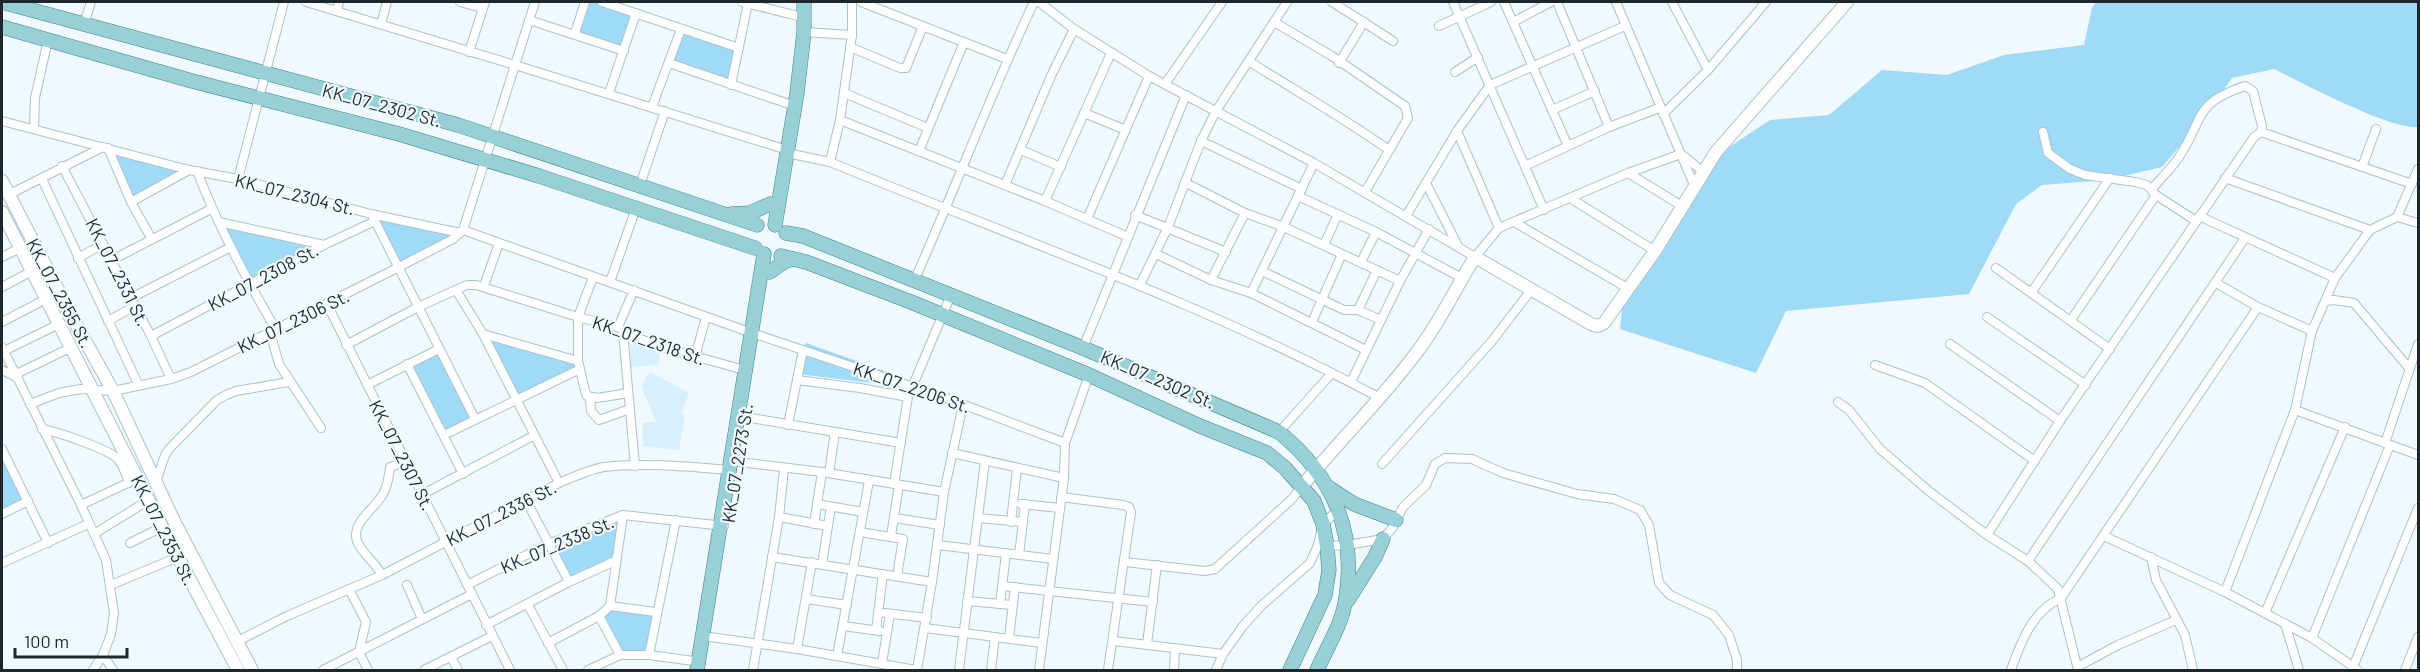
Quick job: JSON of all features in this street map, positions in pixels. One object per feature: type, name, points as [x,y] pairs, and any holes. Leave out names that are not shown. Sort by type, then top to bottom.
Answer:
[{"type":"main road","name":"KK_07_2302 St.","points":[[2,2],[458,125],[723,214],[775,222],[1083,348],[1279,432],[1302,451],[1317,468],[1339,509],[1347,545],[1348,577],[1345,604],[1339,623],[1317,670]]},
{"type":"main road","points":[[773,255],[788,252],[790,248],[775,222],[796,60],[798,2]]},
{"type":"main road","points":[[784,151],[804,32],[804,2]]},
{"type":"main road","name":"KK_07_2302 St.","points":[[2,27],[399,134],[737,242],[943,315],[1089,375],[1200,426],[1267,453],[1303,485],[1314,501],[1328,546],[1329,570],[1325,595],[1290,670]]},
{"type":"main road","points":[[723,214],[750,213],[775,222]]},
{"type":"main road","points":[[766,272],[784,262],[749,237],[751,232],[775,222]]},
{"type":"main road","points":[[737,242],[755,254],[766,272]]},
{"type":"main road","points":[[766,272],[773,255]]},
{"type":"main road","name":"KK_07_2273 St.","points":[[700,666],[766,272]]},
{"type":"main road","points":[[1327,486],[1354,504],[1396,520]]},
{"type":"main road","points":[[1345,604],[1375,557],[1383,538]]},
{"type":"street","points":[[84,24],[91,2]]},
{"type":"street","points":[[238,179],[284,2]]},
{"type":"street","points":[[308,2],[652,106],[784,151],[830,162],[946,210],[1140,285],[1332,373],[1380,398]]},
{"type":"street","points":[[337,11],[339,2]]},
{"type":"street","points":[[381,24],[387,2]]},
{"type":"street","points":[[460,2],[484,5],[469,52]]},
{"type":"street","points":[[462,231],[535,2]]},
{"type":"street","points":[[575,33],[585,2]]},
{"type":"street","points":[[602,2],[739,48]]},
{"type":"street","points":[[731,86],[745,2],[798,16]]},
{"type":"street","points":[[830,162],[840,120],[852,35],[852,2]]},
{"type":"street","points":[[861,2],[1007,59]]},
{"type":"street","points":[[915,279],[946,210],[1007,59],[1034,2]]},
{"type":"street","points":[[1039,2],[1074,29],[1149,76],[1314,163],[1598,326],[1604,323],[1655,251],[1702,171],[1716,152],[1844,2]]},
{"type":"street","points":[[1165,84],[1222,2]]},
{"type":"street","points":[[1140,285],[1168,227],[1201,141],[1216,111],[1287,2]]},
{"type":"street","points":[[1332,2],[1393,41]]},
{"type":"street","points":[[1453,2],[1545,210]]},
{"type":"street","points":[[1440,26],[1459,15],[1491,2]]},
{"type":"street","points":[[1504,2],[1568,146]]},
{"type":"street","points":[[1513,22],[1551,2]]},
{"type":"street","points":[[1557,2],[1609,127]]},
{"type":"street","points":[[1616,2],[1694,185]]},
{"type":"street","points":[[1672,2],[1708,70]]},
{"type":"street","points":[[1525,166],[1609,127],[1661,111],[1708,70],[1766,2]]},
{"type":"street","points":[[609,93],[636,14]]},
{"type":"street","points":[[530,20],[624,51]]},
{"type":"street","points":[[1274,22],[1405,106],[1408,118],[1365,192]]},
{"type":"street","points":[[1339,63],[1364,22]]},
{"type":"street","points":[[1406,216],[1457,131],[1490,86],[1625,26]]},
{"type":"street","points":[[850,47],[900,68],[906,68],[923,27]]},
{"type":"street","points":[[652,106],[681,29]]},
{"type":"street","points":[[1005,185],[1051,76],[1074,29]]},
{"type":"street","points":[[804,32],[852,35]]},
{"type":"street","points":[[34,128],[35,98],[48,40]]},
{"type":"street","points":[[919,151],[964,42]]},
{"type":"street","points":[[1045,201],[1112,52]]},
{"type":"street","points":[[1455,72],[1478,57]]},
{"type":"street","points":[[1250,62],[1325,110],[1359,128],[1389,150]]},
{"type":"street","points":[[669,63],[789,104]]},
{"type":"street","points":[[1087,219],[1149,76]]},
{"type":"street","points":[[1987,535],[2060,421],[2086,386],[2225,178],[2260,132],[2262,126],[2253,91],[2245,86],[2224,94],[2210,103],[2198,117],[2179,156],[2071,320]]},
{"type":"street","points":[[1552,110],[1595,91]]},
{"type":"street","points":[[844,93],[928,128]]},
{"type":"street","points":[[1083,348],[1126,236],[1186,95]]},
{"type":"street","points":[[640,185],[665,111]]},
{"type":"street","points":[[1084,113],[1126,130]]},
{"type":"street","points":[[840,120],[1045,201],[1126,236]]},
{"type":"street","points":[[2,121],[106,147]]},
{"type":"street","points":[[2362,167],[2376,129]]},
{"type":"street","points":[[1457,131],[1499,228]]},
{"type":"street","points":[[2043,132],[2048,153],[2085,175],[2135,182],[2198,219],[2335,278]]},
{"type":"street","points":[[2260,132],[2412,184]]},
{"type":"street","points":[[1201,141],[1462,278]]},
{"type":"street","points":[[8,195],[42,179],[62,166],[106,147]]},
{"type":"street","points":[[106,147],[131,202],[151,238]]},
{"type":"street","name":"KK_07_2304 St.","points":[[106,147],[193,170],[238,179],[373,217],[462,231],[755,334]]},
{"type":"street","points":[[1021,150],[1060,167]]},
{"type":"street","points":[[1681,154],[1702,171]]},
{"type":"street","points":[[1125,562],[1205,571],[1215,569],[1292,498],[1380,398],[1418,351],[1442,316],[1475,257],[1499,228],[1628,173],[1681,154]]},
{"type":"street","points":[[1251,293],[1314,163]]},
{"type":"street","name":"KK_07_2331 St.","points":[[62,166],[171,379]]},
{"type":"street","points":[[2225,592],[2295,410],[2312,331],[2335,278],[2370,230],[2397,217],[2418,169]]},
{"type":"street","points":[[131,202],[193,170],[273,330],[276,357],[289,382],[321,428]]},
{"type":"street","points":[[1628,173],[1682,206]]},
{"type":"street","points":[[2031,292],[2110,178]]},
{"type":"street","points":[[2225,178],[2370,230]]},
{"type":"street","points":[[42,179],[139,386]]},
{"type":"street","name":"KK_07_2355 St.","points":[[2,182],[113,391]]},
{"type":"street","points":[[1186,183],[1245,213],[1284,227],[1400,281]]},
{"type":"street","points":[[1426,183],[1458,247]]},
{"type":"street","points":[[1570,198],[1655,251]]},
{"type":"street","points":[[610,282],[636,208]]},
{"type":"street","points":[[112,260],[211,209]]},
{"type":"street","points":[[1211,280],[1245,213]]},
{"type":"street","points":[[1324,245],[1338,214]]},
{"type":"street","points":[[1135,215],[1226,252]]},
{"type":"street","points":[[373,217],[475,419]]},
{"type":"street","name":"KK_07_2308 St.","points":[[151,336],[250,285],[373,217]]},
{"type":"street","points":[[2397,217],[2418,223]]},
{"type":"street","name":"KK_07_2355 St.","points":[[3,218],[93,389]]},
{"type":"street","points":[[219,222],[324,245]]},
{"type":"street","points":[[1514,222],[1629,289]]},
{"type":"street","points":[[1351,382],[1400,281],[1429,229]]},
{"type":"street","name":"KK_07_2306 St.","points":[[30,404],[59,393],[93,389],[113,391],[171,379],[191,372],[453,239],[462,231]]},
{"type":"street","points":[[1361,262],[1376,232]]},
{"type":"street","points":[[2028,561],[2245,238]]},
{"type":"street","points":[[346,345],[456,290],[468,285],[484,286],[499,243]]},
{"type":"street","points":[[78,258],[103,244]]},
{"type":"street","points":[[108,321],[133,302],[231,247]]},
{"type":"street","points":[[2,257],[20,248]]},
{"type":"street","points":[[1156,254],[1211,280],[1251,293],[1366,350]]},
{"type":"street","points":[[1311,322],[1342,254]]},
{"type":"street","points":[[1996,268],[2110,349]]},
{"type":"street","points":[[1358,310],[1377,270]]},
{"type":"street","points":[[1262,271],[1344,310],[1358,310],[1382,320]]},
{"type":"street","points":[[2,287],[33,272]]},
{"type":"street","points":[[593,278],[578,317],[579,365],[585,391],[594,398],[628,393]]},
{"type":"street","points":[[2216,283],[2258,307],[2312,331]]},
{"type":"street","name":"KK_07_2318 St.","points":[[484,286],[621,329],[695,357],[749,371]]},
{"type":"street","points":[[1382,464],[1492,341],[1532,289]]},
{"type":"street","points":[[456,290],[483,334],[533,436],[559,483]]},
{"type":"street","points":[[634,290],[621,329],[635,466]]},
{"type":"street","points":[[891,536],[908,397],[951,295]]},
{"type":"street","points":[[2,322],[46,299]]},
{"type":"street","points":[[2325,301],[2354,303],[2409,368]]},
{"type":"street","name":"KK_07_2307 St.","points":[[327,304],[510,670]]},
{"type":"street","points":[[2011,670],[2025,635],[2039,612],[2061,598],[2258,307]]},
{"type":"street","points":[[1987,316],[2086,386]]},
{"type":"street","points":[[695,357],[706,317]]},
{"type":"street","points":[[59,324],[3,349],[106,560],[114,613],[111,634],[103,656],[93,670]]},
{"type":"street","points":[[483,334],[579,365]]},
{"type":"street","name":"KK_07_2206 St.","points":[[755,334],[913,387],[1065,443]]},
{"type":"street","points":[[1950,344],[2060,421]]},
{"type":"street","points":[[2312,638],[2388,444],[2418,344]]},
{"type":"street","points":[[2,370],[17,376],[70,348]]},
{"type":"street","points":[[367,385],[439,349]]},
{"type":"street","points":[[788,425],[803,350]]},
{"type":"street","points":[[407,364],[463,474]]},
{"type":"street","points":[[444,435],[579,365]]},
{"type":"street","points":[[1875,365],[1924,383],[2035,461]]},
{"type":"street","points":[[1279,432],[1332,373]]},
{"type":"street","points":[[1039,670],[1064,478],[1065,443],[1089,375]]},
{"type":"street","points":[[797,380],[908,397]]},
{"type":"street","name":"KK_07_2353 St.","points":[[156,482],[169,448],[217,400],[236,391],[289,382]]},
{"type":"street","name":"KK_07_2353 St.","points":[[93,389],[133,481]]},
{"type":"street","name":"KK_07_2353 St.","points":[[113,391],[175,523],[252,670]]},
{"type":"street","points":[[594,398],[591,411],[599,420],[630,409]]},
{"type":"street","points":[[1838,402],[1849,410],[1880,449],[1930,492],[1987,535],[2028,561],[2058,589],[2078,668],[2118,645],[2176,620]]},
{"type":"street","points":[[705,637],[837,656],[870,666],[882,663],[917,670],[927,618],[944,492],[963,405]]},
{"type":"street","points":[[2295,410],[2418,455]]},
{"type":"street","points":[[741,417],[901,444]]},
{"type":"street","points":[[2265,614],[2345,427]]},
{"type":"street","name":"KK_07_2353 St.","points":[[42,429],[59,433],[118,459],[149,500],[238,670]]},
{"type":"street","points":[[814,524],[835,432]]},
{"type":"street","points":[[423,494],[533,436]]},
{"type":"street","points":[[2,449],[48,543]]},
{"type":"street","points":[[952,453],[1064,478]]},
{"type":"street","points":[[1328,546],[1383,538],[1393,527],[1403,507],[1426,485],[1436,464],[1445,458],[1472,459],[1503,473],[1576,494],[1628,504],[1640,510],[1649,525],[1659,583],[1670,595],[1713,615],[1729,635],[1737,660],[1737,670]]},
{"type":"street","points":[[959,670],[985,461]]},
{"type":"street","points":[[382,575],[362,550],[356,538],[357,531],[359,522],[376,506],[385,490],[390,467],[406,462]]},
{"type":"street","name":"KK_07_2336 St.","points":[[349,589],[382,575],[559,483],[603,467],[787,468],[944,492]]},
{"type":"street","points":[[753,670],[779,517],[784,469],[787,468]]},
{"type":"street","points":[[1011,522],[1017,468]]},
{"type":"street","points":[[81,505],[133,481]]},
{"type":"street","points":[[837,656],[868,481]]},
{"type":"street","points":[[1061,497],[1129,507],[1131,512],[1108,670]]},
{"type":"street","points":[[94,534],[149,500]]},
{"type":"street","points":[[526,500],[569,582]]},
{"type":"street","points":[[2,514],[28,501]]},
{"type":"street","points":[[1012,503],[1060,508]]},
{"type":"street","points":[[817,504],[863,512]]},
{"type":"street","points":[[1019,555],[1025,504]]},
{"type":"street","points":[[822,564],[831,507]]},
{"type":"street","points":[[2104,536],[2225,592],[2312,638],[2356,668],[2418,508]]},
{"type":"street","points":[[1216,670],[1223,654],[1261,606],[1310,563],[1318,545],[1323,524],[1339,509]]},
{"type":"street","points":[[548,644],[599,616],[610,606],[623,515]]},
{"type":"street","name":"KK_07_2338 St.","points":[[467,585],[548,544],[623,515],[724,526]]},
{"type":"street","points":[[779,517],[828,526]]},
{"type":"street","points":[[894,518],[940,525]]},
{"type":"street","points":[[978,518],[1023,522]]},
{"type":"street","points":[[649,655],[676,520]]},
{"type":"street","points":[[2,563],[88,524]]},
{"type":"street","points":[[130,543],[162,527]]},
{"type":"street","points":[[860,532],[903,539],[897,576]]},
{"type":"street","points":[[938,545],[1053,558]]},
{"type":"street","points":[[1000,604],[1006,553]]},
{"type":"street","points":[[2151,556],[2156,580],[2185,635],[2193,670]]},
{"type":"street","points":[[111,585],[178,557]]},
{"type":"street","points":[[772,557],[932,582]]},
{"type":"street","points":[[486,625],[615,561]]},
{"type":"street","points":[[797,649],[812,562]]},
{"type":"street","points":[[1146,644],[1157,565]]},
{"type":"street","points":[[876,630],[883,574]]},
{"type":"street","points":[[406,585],[422,619]]},
{"type":"street","points":[[1002,586],[1153,602]]},
{"type":"street","points":[[1009,638],[1015,587]]},
{"type":"street","points":[[238,641],[287,616],[326,601],[349,589],[366,622],[359,652],[368,670]]},
{"type":"street","points":[[323,670],[472,594]]},
{"type":"street","points":[[806,600],[847,605]]},
{"type":"street","points":[[967,601],[1012,605]]},
{"type":"street","points":[[528,605],[563,670]]},
{"type":"street","points":[[610,606],[656,612]]},
{"type":"street","points":[[878,612],[927,618]]},
{"type":"street","points":[[882,663],[890,614]]},
{"type":"street","points":[[599,616],[620,655]]},
{"type":"street","points":[[2285,624],[2299,670]]},
{"type":"street","points":[[843,626],[887,633]]},
{"type":"street","points":[[925,628],[1042,643]]},
{"type":"street","points":[[424,670],[492,636]]},
{"type":"street","points":[[995,637],[991,670],[1002,670]]},
{"type":"street","points":[[2405,670],[2418,637]]},
{"type":"street","points":[[1113,641],[1223,654]]},
{"type":"street","points":[[1174,670],[1176,649]]},
{"type":"street","points":[[588,670],[620,655],[649,655],[700,666]]},
{"type":"street","points":[[103,656],[112,670]]},
{"type":"street","points":[[451,657],[458,670]]},
{"type":"shaded area","points":[[585,2],[602,2],[636,13],[624,51],[575,33]]},
{"type":"shaded area","points":[[2096,2],[2418,2],[2418,127],[2405,126],[2368,114],[2274,69],[2232,78],[2203,119],[2162,167],[2107,180],[2042,185],[2016,204],[1969,294],[1786,311],[1756,373],[1620,329],[1624,288],[1708,161],[1770,120],[1829,115],[1882,70],[1947,75],[2004,55],[2084,45],[2092,8]]},
{"type":"shaded area","points":[[681,29],[739,48],[731,85],[669,63]]},
{"type":"shaded area","points":[[108,148],[189,170],[131,202]]},
{"type":"shaded area","points":[[371,214],[460,233],[399,267]]},
{"type":"shaded area","points":[[219,222],[324,245],[250,285]]},
{"type":"shaded area","points":[[483,334],[578,361],[580,369],[515,400]]},
{"type":"shaded area","points":[[634,340],[660,347],[659,365],[630,367],[630,342]]},
{"type":"shaded area","points":[[806,343],[893,374],[912,388],[798,374]]},
{"type":"shaded area","points":[[439,349],[475,419],[444,435],[407,364]]},
{"type":"shaded area","points":[[650,372],[689,393],[681,414],[685,416],[679,450],[643,446],[643,422],[657,423],[641,386]]},
{"type":"shaded area","points":[[2,449],[28,501],[2,514]]},
{"type":"shaded area","points":[[623,515],[615,561],[569,582],[548,544]]},
{"type":"shaded area","points":[[610,606],[656,612],[649,655],[620,655],[599,616]]}]
